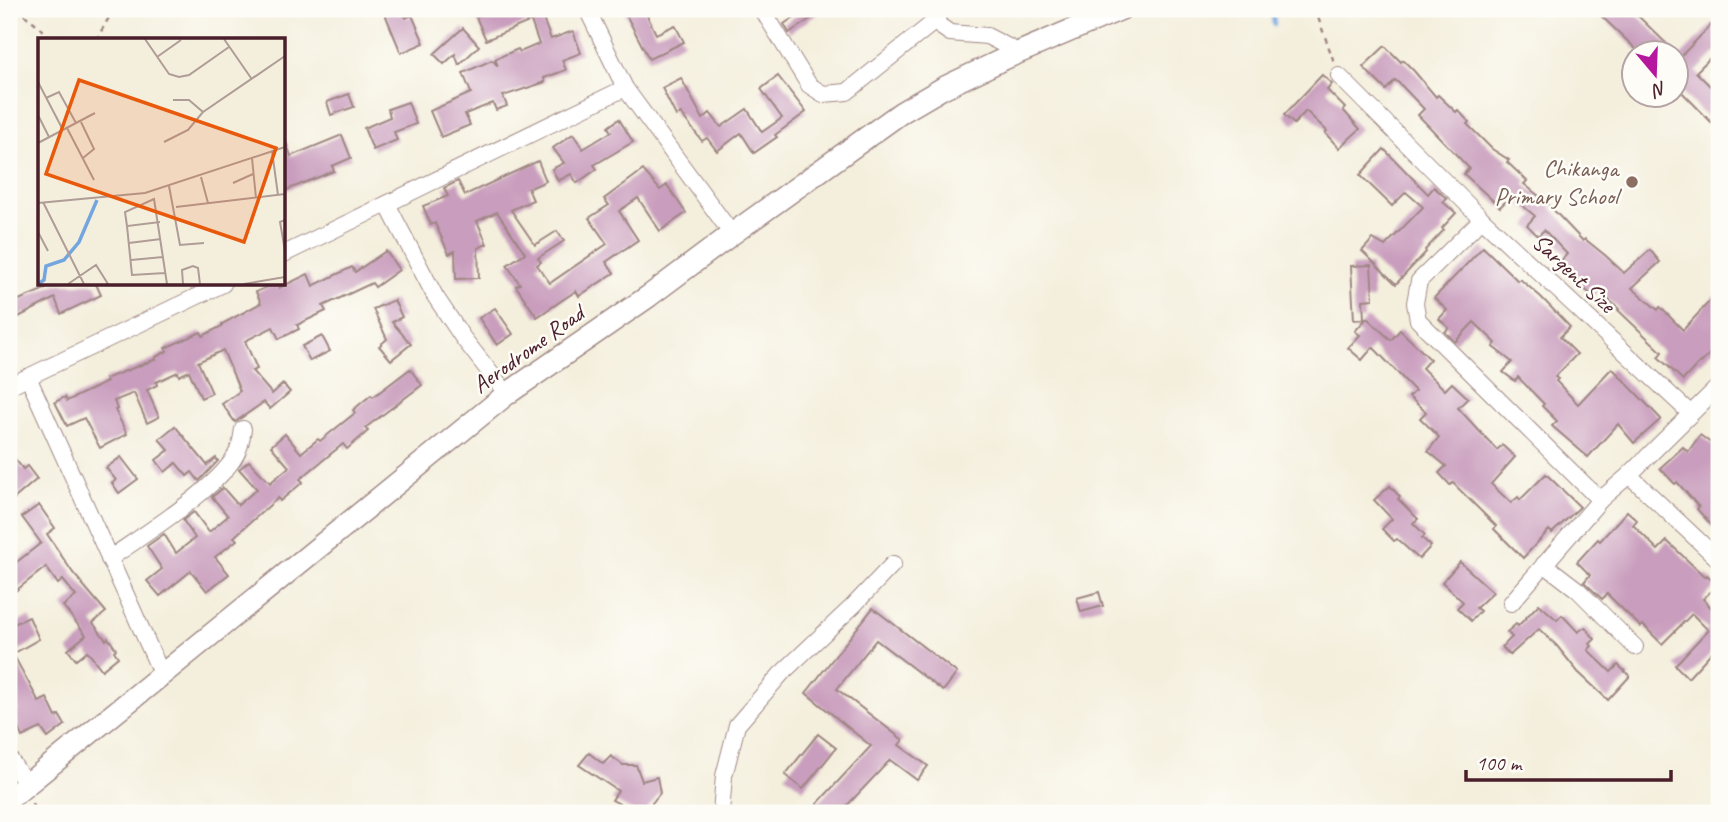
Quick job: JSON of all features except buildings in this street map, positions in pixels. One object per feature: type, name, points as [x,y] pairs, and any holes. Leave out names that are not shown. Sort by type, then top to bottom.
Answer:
[{"type":"street","points":[[587,9],[625,88],[732,234]]},
{"type":"street","points":[[762,9],[809,85],[823,94],[847,92],[939,15],[950,33],[987,36],[1018,52]]},
{"type":"street","name":"Aerodrome Road","points":[[9,799],[507,394],[649,296],[902,112],[943,88],[1018,52],[1121,9]]},
{"type":"street","name":"Sargent Size","points":[[1339,76],[1482,219],[1690,413]]},
{"type":"street","points":[[285,254],[625,88]]},
{"type":"street","points":[[387,204],[435,296],[463,338],[507,394]]},
{"type":"street","points":[[1482,219],[1419,281],[1415,303],[1418,320],[1600,500]]},
{"type":"street","points":[[9,386],[221,285]]},
{"type":"street","points":[[28,377],[162,675]]},
{"type":"street","points":[[1511,603],[1600,500],[1718,389]]},
{"type":"street","points":[[110,559],[198,495],[221,474],[238,452],[243,429]]},
{"type":"street","points":[[1629,475],[1719,560]]},
{"type":"street","points":[[1544,564],[1578,590],[1635,647]]},
{"type":"street","points":[[721,813],[724,776],[737,725],[781,674],[893,565]]},
{"type":"street","points":[[9,758],[27,785]]},
{"type":"path","points":[[16,9],[50,38]]},
{"type":"path","points":[[97,38],[114,9]]},
{"type":"path","points":[[1315,9],[1339,76]]},
{"type":"waterway","points":[[1272,9],[1274,24]]},
{"type":"place","name":"Chikanga Primary School","points":[[1632,182]]}]
